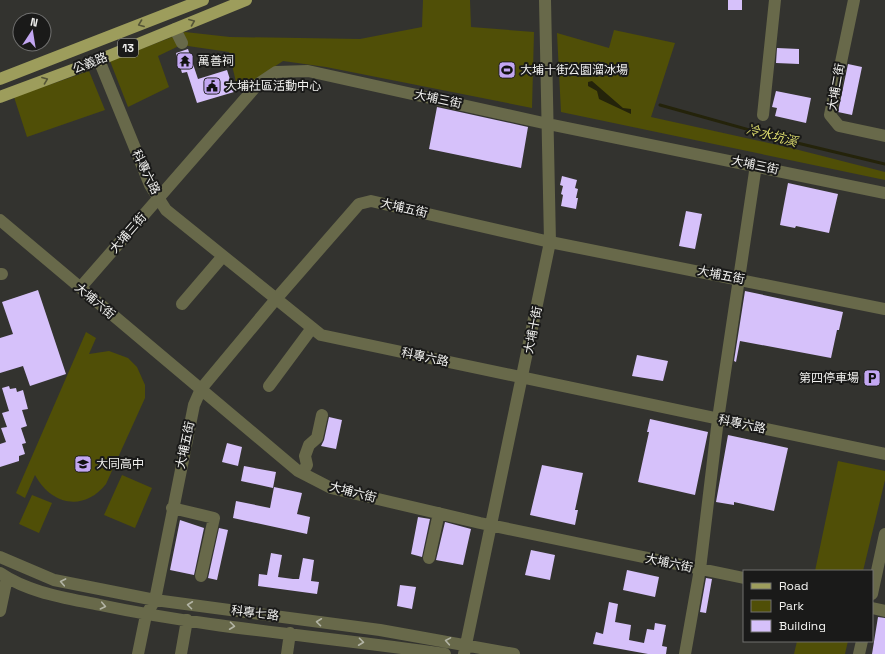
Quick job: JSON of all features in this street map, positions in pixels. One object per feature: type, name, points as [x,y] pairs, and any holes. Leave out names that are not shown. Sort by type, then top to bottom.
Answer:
[{"type":"main road","name":"公義路","points":[[2,79],[203,0]]},
{"type":"main road","name":"公義路","points":[[4,96],[99,60],[246,0]]},
{"type":"street","name":"大埔十街","points":[[466,649],[491,525],[524,377],[550,242],[545,0]]},
{"type":"street","points":[[763,115],[775,0]]},
{"type":"street","name":"大埔二街","points":[[854,0],[830,115],[839,126],[885,136]]},
{"type":"street","points":[[175,29],[182,43]]},
{"type":"street","name":"科專六路","points":[[99,60],[150,185],[166,210],[321,335],[885,454]]},
{"type":"street","name":"大埔三街","points":[[80,288],[258,84],[276,72],[308,71],[548,124],[756,165],[885,193]]},
{"type":"street","points":[[686,654],[700,569],[718,419],[756,165]]},
{"type":"street","name":"大埔五街","points":[[138,654],[146,614],[155,600],[172,508],[194,405],[201,389],[276,299],[360,204],[371,201],[550,242],[738,278],[885,309]]},
{"type":"street","name":"大埔六街","points":[[0,220],[302,473],[331,488],[491,525],[743,578]]},
{"type":"street","points":[[182,304],[223,256]]},
{"type":"street","points":[[269,386],[312,328]]},
{"type":"street","points":[[302,473],[307,465],[305,456],[309,445],[317,438],[322,415]]},
{"type":"street","points":[[172,508],[214,518],[201,576]]},
{"type":"street","points":[[429,558],[439,513]]},
{"type":"street","points":[[873,591],[882,560],[885,534]]},
{"type":"street","name":"科專七路","points":[[0,557],[54,580],[155,600],[380,630],[466,649],[514,654]]},
{"type":"street","points":[[0,611],[4,576]]},
{"type":"street","name":"科專七路","points":[[4,576],[50,594],[146,614],[445,654]]},
{"type":"street","points":[[873,608],[885,611]]},
{"type":"street","points":[[181,654],[187,620]]},
{"type":"street","points":[[287,654],[290,633]]},
{"type":"street","points":[[859,654],[862,642]]},
{"type":"green space","points":[[423,0],[470,0],[471,27],[534,32],[532,108],[326,67],[283,61],[238,91],[229,52],[181,45],[158,56],[169,87],[128,107],[110,61],[185,32],[230,37],[360,39],[422,27]]},
{"type":"green space","points":[[614,30],[675,43],[651,117],[791,148],[885,172],[885,180],[561,112],[557,33],[609,48]]},
{"type":"green space","points":[[89,71],[105,110],[27,137],[14,97]]},
{"type":"green space","points":[[86,332],[96,338],[89,354],[109,351],[128,358],[137,367],[145,385],[145,398],[106,484],[97,493],[88,499],[68,501],[50,493],[35,475],[25,498],[16,493]]},
{"type":"green space","points":[[838,461],[885,471],[885,480],[863,570],[815,570]]},
{"type":"green space","points":[[122,475],[152,488],[135,528],[104,515]]},
{"type":"green space","points":[[32,495],[52,503],[39,533],[19,524]]},
{"type":"green space","points":[[797,642],[848,642],[845,654],[794,654]]},
{"type":"shaded area","points":[[592,81],[623,108],[631,109],[631,114],[599,99],[597,91],[588,86],[588,82]]},
{"type":"building","points":[[728,0],[742,0],[742,10],[728,10]]},
{"type":"building","points":[[777,48],[799,49],[799,64],[776,63]]},
{"type":"building","name":"大埔社區活動中心","points":[[188,49],[198,79],[227,70],[234,92],[197,103],[187,72],[182,73],[176,53]]},
{"type":"building","points":[[848,64],[862,67],[852,115],[838,112]]},
{"type":"building","points":[[776,91],[811,98],[806,123],[775,116],[777,108],[772,107]]},
{"type":"building","points":[[437,107],[528,127],[521,168],[429,149]]},
{"type":"building","points":[[562,176],[577,180],[575,188],[578,189],[576,209],[561,206],[563,186],[560,185]]},
{"type":"building","points":[[788,183],[838,194],[829,233],[796,226],[795,228],[780,225]]},
{"type":"building","points":[[686,211],[702,214],[695,249],[679,246]]},
{"type":"building","points":[[38,290],[66,374],[30,386],[23,366],[0,373],[0,338],[13,334],[2,302]]},
{"type":"building","points":[[745,291],[843,312],[839,330],[837,330],[831,358],[740,341],[736,362],[734,361]]},
{"type":"building","points":[[637,355],[668,361],[663,381],[632,376]]},
{"type":"building","points":[[9,386],[10,389],[16,388],[17,392],[23,390],[28,409],[22,410],[27,426],[21,428],[26,443],[22,444],[25,454],[19,456],[19,461],[0,467],[0,444],[6,442],[1,428],[7,427],[2,413],[9,411],[2,388]]},
{"type":"building","points":[[329,417],[342,420],[336,449],[321,446],[324,440]]},
{"type":"building","points":[[650,419],[708,432],[695,495],[638,482],[649,432],[647,432]]},
{"type":"building","points":[[728,435],[788,448],[774,511],[734,502],[734,505],[716,502]]},
{"type":"building","points":[[227,443],[242,447],[238,466],[222,462]]},
{"type":"building","points":[[542,465],[583,473],[575,510],[578,510],[575,525],[530,515]]},
{"type":"building","points":[[244,466],[276,472],[273,488],[241,481]]},
{"type":"building","points":[[274,487],[302,493],[297,514],[310,517],[307,534],[233,518],[236,501],[270,508]]},
{"type":"building","points":[[418,517],[430,519],[422,557],[411,554]]},
{"type":"building","points":[[180,520],[204,528],[194,575],[170,570]]},
{"type":"building","points":[[445,522],[471,529],[463,565],[436,560]]},
{"type":"building","points":[[219,528],[228,530],[217,580],[208,578]]},
{"type":"building","points":[[531,550],[555,555],[550,580],[525,575]]},
{"type":"building","points":[[271,553],[282,555],[278,577],[299,579],[303,558],[314,560],[311,581],[319,582],[317,594],[258,586],[259,574],[267,575]]},
{"type":"building","points":[[627,570],[659,577],[655,597],[623,590]]},
{"type":"building","points":[[706,578],[712,579],[706,613],[700,612]]},
{"type":"building","points":[[400,585],[416,587],[412,609],[397,606]]},
{"type":"building","points":[[609,602],[618,604],[615,622],[631,625],[629,640],[644,643],[647,629],[654,630],[655,623],[666,625],[662,646],[667,647],[666,654],[648,654],[593,644],[596,632],[603,634]]},
{"type":"building","points":[[878,617],[885,618],[885,654],[872,654]]},
{"type":"waterway","name":"冷水坑溪","points":[[660,105],[793,142],[885,164]]},
{"type":"place","name":"萬善祠","points":[[185,61]]},
{"type":"place","name":"大埔十街公園溜冰場","points":[[507,70]]},
{"type":"place","name":"大埔社區活動中心","points":[[212,86]]},
{"type":"place","name":"第四停車場","points":[[872,378]]},
{"type":"place","name":"大同高中","points":[[83,464]]}]
